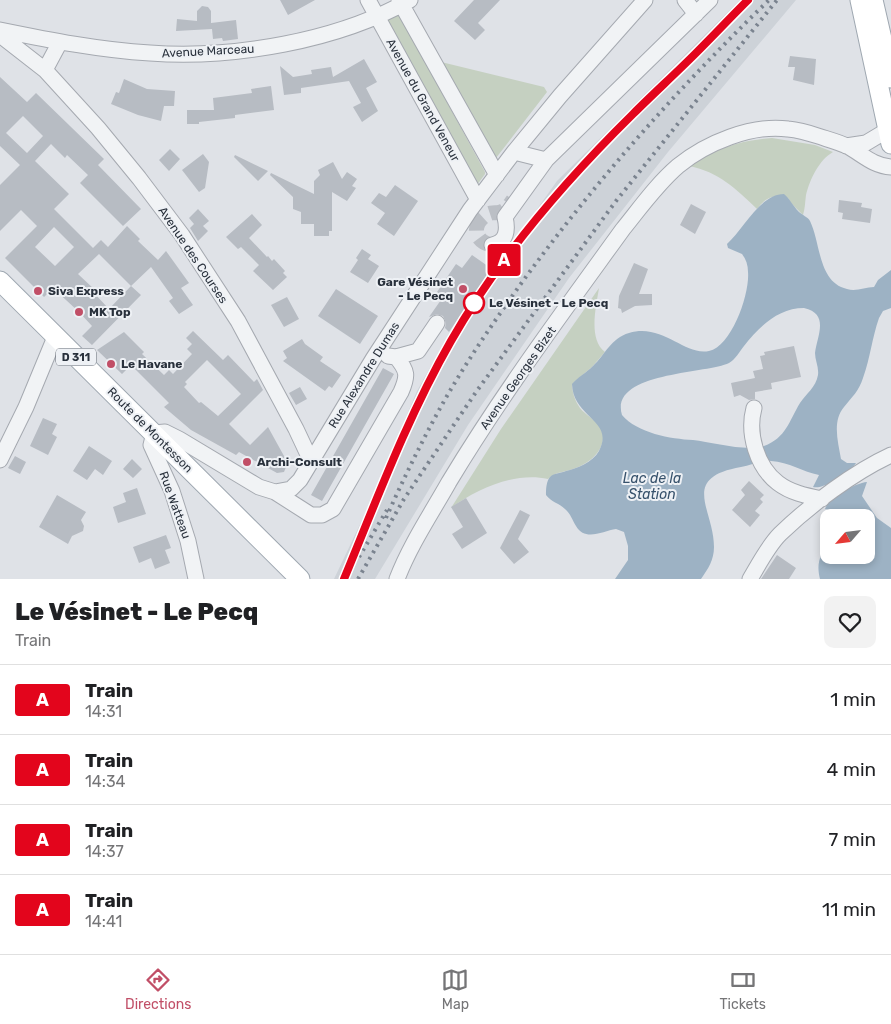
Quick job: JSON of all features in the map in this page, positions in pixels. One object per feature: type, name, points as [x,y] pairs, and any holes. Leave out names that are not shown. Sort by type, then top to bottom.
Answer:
[{"type":"main road","points":[[860,0],[890,134]]},
{"type":"main road","points":[[873,0],[891,78]]},
{"type":"main road","name":"Route de Montesson","points":[[0,281],[300,579]]},
{"type":"street","name":"Avenue du Grand Veneur","points":[[368,0],[478,200]]},
{"type":"street","name":"Rue Alexandre Dumas","points":[[275,492],[291,489],[300,480],[377,354],[478,200],[514,152],[560,96],[645,0]]},
{"type":"street","points":[[685,0],[696,14]]},
{"type":"street","points":[[492,245],[498,244],[505,237],[508,227],[505,217],[546,160],[710,0]]},
{"type":"street","name":"Avenue Marceau","points":[[0,30],[60,42],[150,54],[226,52],[294,42],[341,29],[377,17],[404,2]]},
{"type":"street","points":[[404,2],[497,175]]},
{"type":"street","name":"Avenue des Courses","points":[[0,35],[45,70],[98,128],[139,178],[214,282],[256,355],[311,461]]},
{"type":"street","points":[[45,70],[60,42]]},
{"type":"street","name":"Avenue Georges Bizet","points":[[397,579],[411,547],[502,398],[623,229],[669,175],[686,160],[710,145],[733,136],[760,130],[788,128],[846,146],[874,164],[891,167]]},
{"type":"street","points":[[846,146],[866,143],[890,134]]},
{"type":"street","points":[[514,152],[546,160]]},
{"type":"street","points":[[377,354],[396,358],[418,351],[437,323]]},
{"type":"street","points":[[0,460],[26,407],[55,337]]},
{"type":"street","points":[[154,433],[165,432],[260,487],[275,492],[311,515],[322,515],[333,509],[406,380],[404,367],[396,358]]},
{"type":"street","points":[[754,408],[752,427],[758,455],[769,474],[784,487],[806,496],[822,499]]},
{"type":"street","name":"Rue Watteau","points":[[154,433],[151,445],[172,491],[188,541],[196,579]]},
{"type":"street","points":[[750,579],[779,535],[837,487],[891,455]]},
{"type":"shaded area","points":[[740,0],[796,0],[668,152],[569,278],[468,425],[375,579],[334,579],[364,516],[417,391],[451,330],[557,181]]},
{"type":"green space","points":[[396,15],[400,16],[485,172],[477,185],[387,19]]},
{"type":"green space","points":[[437,61],[544,87],[547,92],[496,158]]},
{"type":"green space","points":[[772,138],[815,145],[833,152],[823,160],[813,176],[806,195],[803,215],[788,198],[783,197],[771,198],[757,209],[726,182],[709,172],[689,166],[709,154],[729,146]]},
{"type":"green space","points":[[599,288],[594,322],[596,339],[605,352],[572,386],[574,397],[580,408],[602,429],[603,440],[598,451],[584,464],[556,474],[548,479],[535,477],[497,483],[473,494],[451,508],[501,429]]},
{"type":"water","name":"Lac de la Station","points":[[784,194],[799,212],[809,220],[814,230],[825,270],[838,285],[850,290],[874,287],[878,280],[891,270],[891,308],[883,311],[879,318],[861,383],[840,413],[838,419],[837,432],[841,459],[847,463],[856,463],[836,480],[818,487],[813,487],[819,475],[778,462],[764,461],[722,472],[711,479],[705,487],[704,497],[713,533],[714,552],[712,560],[701,579],[615,579],[628,560],[628,546],[624,532],[616,529],[589,535],[584,534],[576,526],[567,511],[546,495],[547,482],[551,476],[575,469],[589,462],[599,451],[602,441],[602,432],[579,404],[574,395],[572,384],[597,362],[617,339],[629,333],[652,332],[700,351],[709,351],[717,347],[725,339],[738,318],[748,281],[748,267],[745,258],[742,254],[728,248],[727,244],[760,206],[775,196]],"holes":[[[804,308],[817,315],[820,326],[815,353],[818,369],[817,379],[782,434],[771,443],[757,448],[748,448],[675,438],[645,431],[622,415],[622,401],[630,390],[662,377],[729,363],[756,332],[770,320],[786,311],[795,309]]]},
{"type":"water","points":[[867,482],[862,496],[871,509],[825,509],[832,500],[843,492]]},
{"type":"water","points":[[875,515],[891,528],[891,579],[820,579],[818,569],[820,559],[820,564],[875,564]]},
{"type":"building","points":[[280,0],[315,0],[288,15]]},
{"type":"building","points":[[474,0],[500,0],[478,23],[485,30],[475,40],[454,21]]},
{"type":"building","points":[[202,6],[208,7],[211,11],[211,23],[236,20],[238,39],[223,41],[222,38],[213,39],[212,29],[176,31],[177,19],[197,21],[197,11]]},
{"type":"building","points":[[790,56],[816,59],[814,85],[793,80],[795,67],[788,67]]},
{"type":"building","points":[[364,59],[377,82],[366,88],[378,111],[362,122],[353,107],[361,103],[349,81],[301,88],[301,93],[284,95],[280,66],[293,77],[312,74],[311,70],[331,67],[333,77]]},
{"type":"building","points":[[0,77],[27,102],[36,93],[104,159],[98,165],[141,209],[123,226],[80,183],[88,175],[67,155],[65,158],[51,144],[35,161],[69,194],[54,209],[93,248],[101,240],[108,247],[127,226],[140,239],[138,241],[158,260],[166,251],[189,283],[181,288],[193,305],[179,314],[169,301],[173,298],[151,267],[131,286],[141,295],[92,345],[82,336],[92,326],[79,312],[53,288],[44,297],[5,258],[37,226],[21,210],[0,231],[0,185],[20,165],[0,146]],"holes":[[[23,116],[43,136],[27,153],[6,133]],[[54,227],[74,247],[55,266],[35,247]],[[99,254],[131,286],[109,309],[93,292],[95,290],[78,274]]]},
{"type":"building","points":[[124,79],[147,89],[175,91],[174,106],[164,106],[161,121],[138,115],[111,104],[116,92],[119,93]]},
{"type":"building","points":[[271,86],[274,110],[235,115],[235,118],[199,122],[199,124],[187,124],[187,110],[214,110],[213,98],[252,93],[251,89]]},
{"type":"building","points":[[170,149],[180,159],[169,171],[159,160]]},
{"type":"building","points":[[203,154],[209,162],[205,188],[199,192],[182,170]]},
{"type":"building","points":[[235,155],[268,171],[258,181],[234,157]]},
{"type":"building","points":[[333,162],[342,179],[347,172],[357,179],[352,186],[356,188],[347,201],[332,192],[332,231],[329,231],[329,236],[314,236],[314,224],[301,224],[301,212],[293,209],[293,197],[270,175],[271,173],[314,194],[314,181],[320,175],[318,170]]},
{"type":"building","points":[[395,185],[418,201],[394,236],[377,224],[385,213],[371,203],[379,193],[386,197]]},
{"type":"building","points":[[839,200],[862,203],[861,207],[872,209],[870,223],[842,219],[843,213],[838,212]]},
{"type":"building","points":[[691,204],[706,212],[695,234],[680,225]]},
{"type":"building","points":[[198,209],[209,221],[203,226],[208,231],[198,241],[190,228],[194,224],[189,218]]},
{"type":"building","points":[[252,214],[262,225],[249,238],[267,257],[272,261],[274,259],[285,271],[283,273],[287,277],[273,290],[253,271],[259,265],[241,247],[238,249],[226,237]]},
{"type":"building","points":[[362,249],[371,255],[368,259],[379,266],[368,283],[350,272],[358,260],[356,258]]},
{"type":"building","name":"Gare Vésinet - Le Pecq","points":[[472,255],[492,269],[449,332],[445,328],[446,323],[443,316],[437,314],[429,317],[443,297],[437,292],[456,264],[462,268]]},
{"type":"building","points":[[634,263],[648,269],[639,294],[652,294],[652,305],[635,306],[622,313],[621,309],[618,308],[619,296]]},
{"type":"building","points":[[336,289],[378,316],[360,344],[318,316]]},
{"type":"building","points":[[287,297],[299,319],[284,327],[271,305]]},
{"type":"building","points":[[193,331],[223,360],[228,355],[254,382],[257,379],[263,390],[229,424],[250,445],[268,427],[284,456],[286,467],[284,472],[277,473],[239,452],[236,455],[191,430],[164,407],[169,403],[131,365],[122,374],[97,350],[124,332],[144,352],[142,354],[164,375],[169,370],[173,374],[192,354],[187,349],[192,344],[186,338]],"holes":[[[207,360],[241,394],[218,416],[201,402],[199,403],[184,387],[187,384],[185,382]]]},
{"type":"building","points":[[302,339],[305,344],[323,357],[320,361],[341,375],[332,388],[329,386],[325,391],[283,361],[287,358],[283,351]]},
{"type":"building","points":[[794,346],[801,377],[771,383],[772,389],[755,392],[755,399],[749,400],[740,395],[734,397],[731,383],[755,378],[753,371],[763,369],[760,356],[765,355],[764,352]]},
{"type":"building","points":[[383,368],[394,374],[322,501],[311,495]]},
{"type":"building","points":[[300,387],[307,399],[296,405],[289,393]]},
{"type":"building","points":[[43,418],[57,424],[52,434],[57,437],[48,455],[30,446]]},
{"type":"building","points":[[89,446],[112,461],[103,475],[95,469],[87,480],[73,471]]},
{"type":"building","points":[[15,456],[26,462],[20,474],[8,468]]},
{"type":"building","points":[[132,459],[142,469],[133,478],[123,469]]},
{"type":"building","points":[[749,481],[764,495],[760,499],[763,502],[755,511],[760,515],[750,527],[732,510],[745,495],[741,490]]},
{"type":"building","points":[[137,488],[146,514],[118,523],[113,507],[126,502],[123,493]]},
{"type":"building","points":[[57,495],[86,512],[81,520],[84,526],[83,531],[72,536],[68,544],[39,527]]},
{"type":"building","points":[[466,498],[487,533],[462,549],[452,534],[463,527],[451,507]]},
{"type":"building","points":[[520,510],[530,515],[518,539],[529,552],[514,564],[500,548]]},
{"type":"building","points":[[166,535],[171,548],[165,550],[170,563],[155,569],[151,558],[139,563],[133,547]]},
{"type":"building","points":[[777,555],[796,568],[789,579],[761,579]]},
{"type":"tunnel","points":[[492,245],[483,242],[478,236],[476,231],[478,224],[488,214],[504,210],[513,200]]},
{"type":"railway","points":[[344,579],[394,458],[435,369],[490,280],[511,250],[582,166],[748,0]]},
{"type":"railway","points":[[386,518],[417,451],[447,396],[477,347],[548,247],[638,137],[702,67],[769,0]]},
{"type":"railway","points":[[358,579],[404,499],[476,392],[616,201],[777,0]]},
{"type":"railway","points":[[359,557],[387,510]]},
{"type":"train","name":"A","points":[[344,579],[392,461],[430,380],[460,326],[501,264],[532,224],[568,183],[632,115],[748,0]]},
{"type":"place","name":"Gare Vésinet - Le Pecq","points":[[463,289]]},
{"type":"place","name":"Siva Express","points":[[38,291]]},
{"type":"place","name":"Le Vésinet - Le Pecq","points":[[474,303]]},
{"type":"place","name":"MK Top","points":[[79,312]]},
{"type":"place","name":"Le Havane","points":[[111,364]]},
{"type":"place","name":"Archi-Consult","points":[[247,462]]}]
